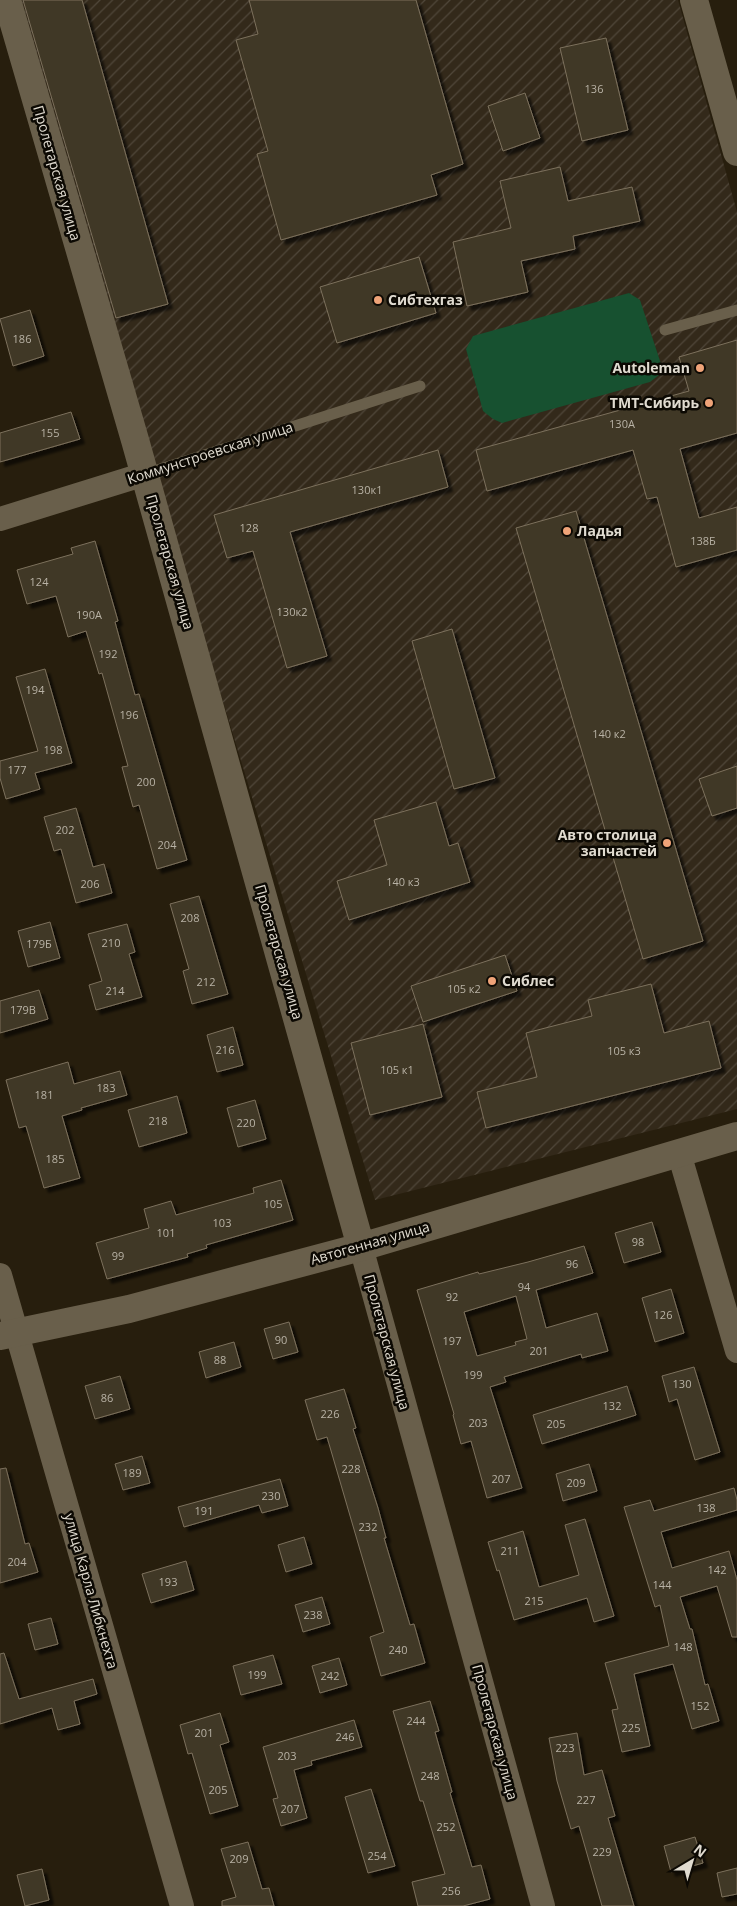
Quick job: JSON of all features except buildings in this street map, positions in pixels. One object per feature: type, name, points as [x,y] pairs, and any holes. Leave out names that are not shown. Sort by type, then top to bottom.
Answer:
[{"type":"street","name":"Пролетарская улица","points":[[7,0],[145,474],[544,1906]]},
{"type":"street","points":[[694,0],[737,152]]},
{"type":"street","name":"Коммунстроевская улица","points":[[0,519],[145,474]]},
{"type":"street","name":"Автогенная улица","points":[[8,1334],[129,1309],[361,1247],[737,1136]]},
{"type":"street","points":[[679,1153],[737,1351]]},
{"type":"street","name":"улица Карла Либкнехта","points":[[0,1275],[8,1334],[182,1906]]},
{"type":"lane","points":[[665,330],[737,310]]},
{"type":"lane","name":"Коммунстроевская улица","points":[[145,474],[420,386]]},
{"type":"shaded area","points":[[14,0],[678,0],[737,212],[737,1109],[375,1200],[116,351]]},
{"type":"green space","points":[[629,293],[640,300],[661,364],[659,375],[650,382],[502,423],[483,411],[466,349],[473,336]]},
{"type":"place","name":"Сибтехгаз","points":[[378,300]]},
{"type":"place","name":"Autoleman","points":[[700,368]]},
{"type":"place","name":"ТМТ-Сибирь","points":[[709,403]]},
{"type":"place","name":"Ладья","points":[[567,531]]},
{"type":"place","name":"Авто столица запчастей","points":[[667,843]]},
{"type":"place","name":"Сиблес","points":[[492,981]]}]
